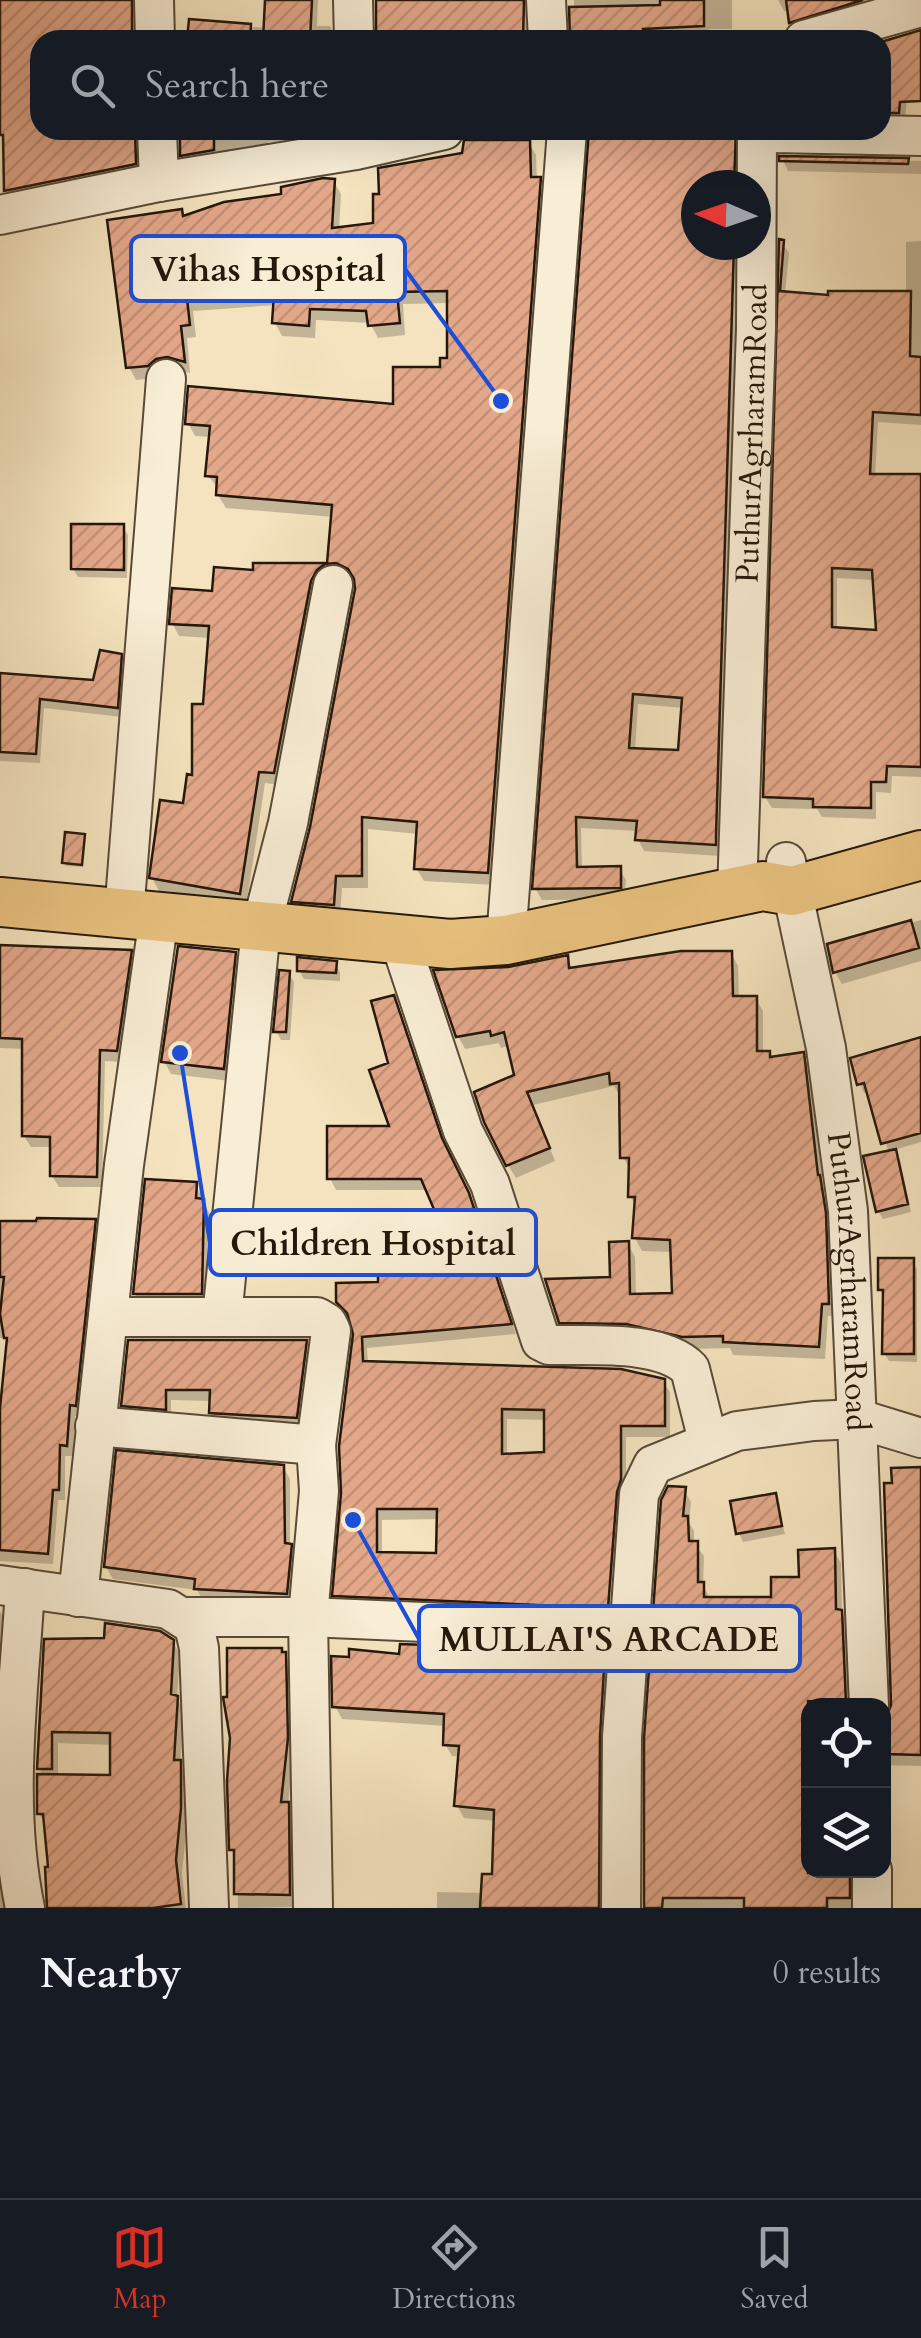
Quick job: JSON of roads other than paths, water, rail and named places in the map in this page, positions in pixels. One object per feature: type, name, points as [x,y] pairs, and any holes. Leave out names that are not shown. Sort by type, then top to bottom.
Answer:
[{"type":"main road","points":[[770,883],[921,822]]},
{"type":"main road","points":[[0,902],[450,944],[506,940],[921,855]]},
{"type":"street","points":[[154,0],[155,30]]},
{"type":"street","points":[[353,0],[354,30]]},
{"type":"street","points":[[546,0],[548,30]]},
{"type":"street","points":[[839,30],[921,7]]},
{"type":"street","name":"PuthurAgrharamRoad","points":[[891,136],[921,136]]},
{"type":"street","points":[[157,140],[159,182]]},
{"type":"street","points":[[0,214],[356,140]]},
{"type":"street","points":[[506,940],[566,140]]},
{"type":"street","name":"PuthurAgrharamRoad","points":[[757,140],[756,329],[770,883],[826,1048],[846,1193],[869,1698]]},
{"type":"street","points":[[78,1597],[124,1165],[142,916],[166,379]]},
{"type":"street","points":[[222,1317],[260,928],[288,823],[333,585]]},
{"type":"street","points":[[400,941],[463,1131],[490,1184],[541,1341],[549,1345],[624,1347],[670,1354],[681,1360],[690,1369],[708,1441]]},
{"type":"street","points":[[108,1317],[317,1317],[327,1322],[331,1331],[316,1445],[318,1492],[308,1617],[313,1908]]},
{"type":"street","points":[[620,1908],[622,1737],[639,1494],[653,1465],[737,1431],[859,1419],[921,1438]]},
{"type":"street","points":[[96,1426],[316,1445]]},
{"type":"street","points":[[25,1908],[18,1872],[13,1796],[12,1587],[150,1605],[184,1616],[308,1617],[630,1631]]},
{"type":"street","points":[[184,1616],[195,1630],[199,1648],[209,1908]]},
{"type":"street","points":[[872,1878],[872,1908]]},
{"type":"place","name":"Vihas Hospital","points":[[501,401]]},
{"type":"place","name":"Children Hospital","points":[[180,1053]]},
{"type":"place","name":"MULLAI'S ARCADE","points":[[353,1520]]}]
